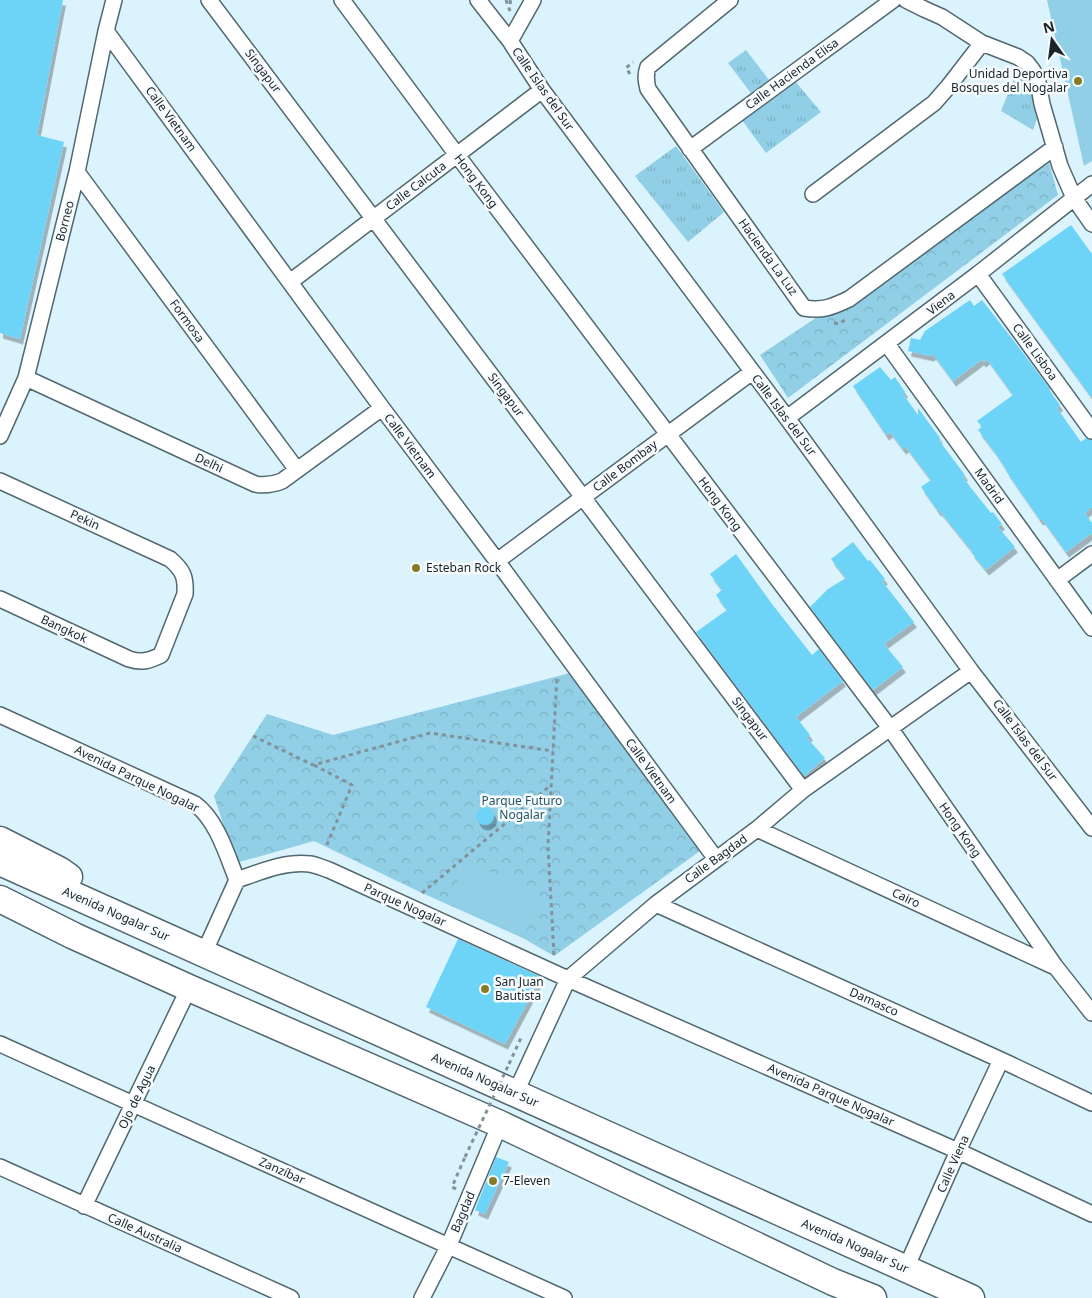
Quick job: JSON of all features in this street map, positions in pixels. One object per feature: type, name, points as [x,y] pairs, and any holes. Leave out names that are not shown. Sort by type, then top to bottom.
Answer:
[{"type":"highway","points":[[0,840],[59,870],[88,890],[117,914]]},
{"type":"highway","name":"Avenida Nogalar Sur","points":[[0,862],[971,1298]]},
{"type":"highway","points":[[0,899],[74,936],[189,988],[500,1124],[829,1290],[873,1298]]},
{"type":"highway","points":[[0,916],[34,928],[74,936]]},
{"type":"street","name":"Borneo","points":[[0,436],[26,378],[78,172],[114,0]]},
{"type":"street","name":"Singapur","points":[[210,0],[803,790]]},
{"type":"street","name":"Hong Kong","points":[[342,0],[667,435],[890,728],[1054,966],[1092,1013]]},
{"type":"street","name":"Calle Islas del Sur","points":[[478,0],[510,41],[542,90],[787,418],[971,671],[1092,828]]},
{"type":"street","points":[[510,41],[533,0]]},
{"type":"street","name":"Hacienda La Luz","points":[[730,0],[648,67],[646,81],[648,89],[804,308],[824,309],[848,299],[1055,147]]},
{"type":"street","name":"Calle Hacienda Elisa","points":[[690,149],[893,0]]},
{"type":"street","points":[[906,0],[942,17],[982,44],[1018,57],[1034,70],[1060,166],[1074,198],[1092,224]]},
{"type":"street","name":"Calle Vietnam","points":[[106,31],[716,859]]},
{"type":"street","points":[[813,194],[934,103],[982,44]]},
{"type":"street","name":"Calle Calcuta","points":[[290,282],[542,90]]},
{"type":"street","name":"Formosa","points":[[78,172],[297,470]]},
{"type":"street","name":"Viena","points":[[787,418],[887,344],[1092,184]]},
{"type":"street","name":"Calle Lisboa","points":[[978,274],[1092,431]]},
{"type":"street","name":"Madrid","points":[[887,344],[1092,628]]},
{"type":"street","name":"Calle Bombay","points":[[498,561],[752,372]]},
{"type":"street","name":"Delhi","points":[[26,378],[255,484],[265,486],[282,481],[382,408]]},
{"type":"street","name":"Pekin","points":[[0,481],[170,559],[180,567],[186,584],[185,594],[161,655],[146,661],[138,662],[129,659]]},
{"type":"street","points":[[1057,580],[1092,554]]},
{"type":"street","name":"Bangkok","points":[[0,599],[129,659]]},
{"type":"street","name":"Calle Bagdad","points":[[515,1094],[568,979],[656,904],[757,829],[803,790],[971,671]]},
{"type":"street","name":"Avenida Parque Nogalar","points":[[0,714],[202,809],[210,819],[237,880]]},
{"type":"street","name":"Cairo","points":[[757,829],[1054,966]]},
{"type":"street","name":"Parque Nogalar","points":[[237,880],[275,867],[311,864],[329,870],[568,979]]},
{"type":"street","points":[[204,953],[237,880]]},
{"type":"street","name":"Damasco","points":[[656,904],[1092,1103]]},
{"type":"street","name":"Avenida Parque Nogalar","points":[[568,979],[958,1151],[1092,1214]]},
{"type":"street","name":"Ojo de Agua","points":[[84,1206],[189,988]]},
{"type":"street","name":"Zanzíbar","points":[[0,1044],[564,1298]]},
{"type":"street","name":"Calle Viena","points":[[906,1268],[1001,1060]]},
{"type":"street","name":"Bagdad","points":[[422,1298],[449,1245],[500,1124]]},
{"type":"street","name":"Calle Australia","points":[[0,1167],[291,1298]]},
{"type":"path","points":[[554,956],[548,846],[557,676]]},
{"type":"path","points":[[313,765],[430,733],[553,751]]},
{"type":"path","points":[[253,736],[352,784],[326,847]]},
{"type":"path","points":[[422,893],[552,785]]},
{"type":"path","points":[[452,1187],[524,1033]]},
{"type":"green space","name":"Unidad Deportiva Bosques del Nogalar","points":[[1047,0],[1092,0],[1092,161],[1084,166]]},
{"type":"green space","points":[[746,50],[769,80],[751,93],[728,63]]},
{"type":"green space","points":[[1018,69],[1032,74],[1039,113],[1033,130],[1001,111]]},
{"type":"green space","points":[[795,81],[821,112],[766,153],[742,120]]},
{"type":"green space","points":[[676,146],[724,212],[688,242],[635,176]]},
{"type":"green space","points":[[1049,163],[1058,195],[788,398],[760,355]]},
{"type":"green space","name":"Parque Futuro Nogalar","points":[[570,673],[700,851],[554,956],[523,938],[422,893],[314,841],[236,863],[214,796],[267,714],[333,735]]},
{"type":"green space","points":[[467,862],[543,897],[523,938],[448,903]]},
{"type":"building","points":[[0,0],[63,0],[37,135],[64,142],[20,339],[0,333]]},
{"type":"building","points":[[1071,225],[1092,254],[1092,398],[1002,274]]},
{"type":"building","points":[[970,300],[974,306],[982,300],[1050,389],[1060,405],[1057,408],[1081,442],[1086,438],[1092,440],[1092,507],[1085,513],[1092,523],[1092,533],[1066,552],[1042,519],[1040,520],[978,430],[982,427],[977,421],[1013,395],[987,359],[983,362],[981,360],[953,381],[933,354],[931,356],[908,351],[911,338],[920,340],[925,331]]},
{"type":"building","points":[[880,367],[891,380],[895,377],[905,392],[903,394],[918,415],[918,408],[940,438],[938,439],[965,475],[963,477],[1002,524],[998,527],[1015,547],[986,570],[921,487],[931,480],[906,447],[903,449],[890,432],[886,435],[853,386]]},
{"type":"building","points":[[853,542],[885,579],[882,581],[914,622],[884,644],[903,667],[873,690],[810,607],[828,589],[846,578],[831,559]]},
{"type":"building","points":[[736,554],[812,655],[819,649],[843,681],[796,717],[810,735],[807,738],[825,758],[804,776],[696,632],[727,610],[716,595],[722,590],[710,574]]},
{"type":"building","points":[[485,807],[491,810],[494,816],[491,822],[485,825],[479,822],[476,816],[479,810]]},
{"type":"building","name":"San Juan Bautista","points":[[458,939],[541,977],[505,1044],[426,1007]]},
{"type":"building","name":"7-Eleven","points":[[496,1157],[509,1162],[485,1214],[475,1210]]},
{"type":"place","name":"Unidad Deportiva Bosques del Nogalar","points":[[1078,81]]},
{"type":"place","name":"Esteban Rock","points":[[416,568]]},
{"type":"place","name":"San Juan Bautista","points":[[485,989]]},
{"type":"place","name":"7-Eleven","points":[[493,1181]]}]
